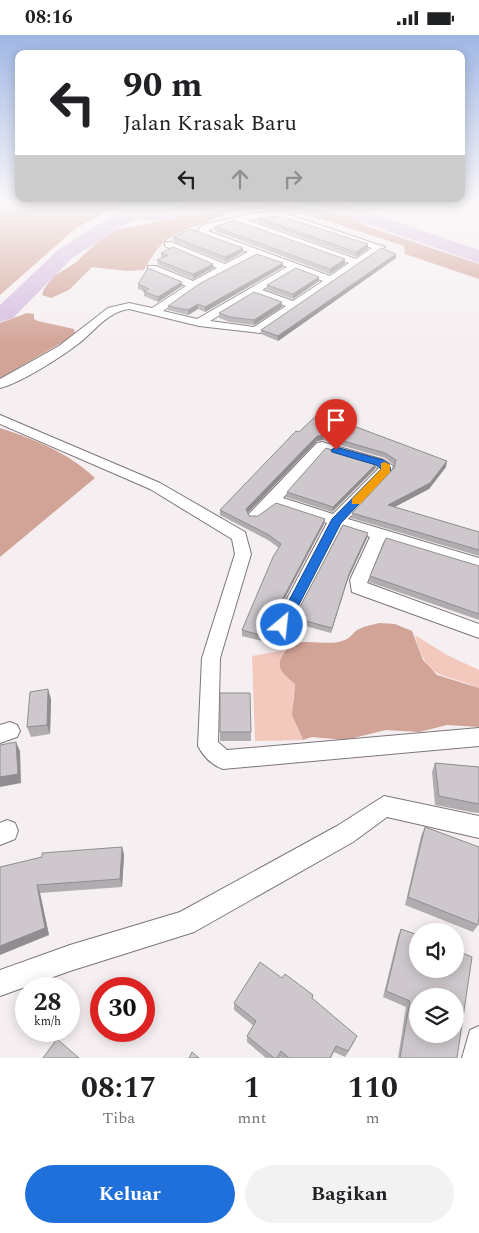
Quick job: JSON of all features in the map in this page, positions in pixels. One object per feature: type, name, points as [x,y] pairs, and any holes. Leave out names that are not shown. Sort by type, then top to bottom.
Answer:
[{"type":"street","points":[[186,252],[225,268]]},
{"type":"street","points":[[157,310],[194,285],[256,252],[332,280]]},
{"type":"street","points":[[327,252],[358,263]]},
{"type":"street","points":[[0,384],[74,342],[105,312],[118,306],[157,310],[199,323],[256,331],[373,252]]},
{"type":"street","points":[[199,323],[296,266]]},
{"type":"street","points":[[152,268],[194,285]]},
{"type":"street","points":[[253,291],[294,305]]},
{"type":"street","points":[[133,296],[157,310]]},
{"type":"street","points":[[0,419],[155,486],[239,536],[243,554],[211,658],[208,746],[223,761],[479,737]]},
{"type":"street","points":[[255,516],[274,500],[322,446],[384,465],[386,470],[336,521],[282,625]]},
{"type":"street","points":[[274,500],[379,535],[479,564]]},
{"type":"street","points":[[379,535],[358,580],[358,587],[479,631]]},
{"type":"street","points":[[0,983],[70,958],[185,923],[346,834],[384,806],[479,827]]},
{"type":"street","points":[[476,1058],[479,1039]]},
{"type":"shaded area","points":[[0,252],[49,252],[0,295]]},
{"type":"shaded area","points":[[87,252],[155,252],[144,270],[127,271],[92,267],[69,290],[51,298],[42,295],[44,289],[54,276],[75,263]]},
{"type":"shaded area","points":[[405,252],[443,252],[479,264],[479,279],[405,254]]},
{"type":"shaded area","points":[[27,313],[34,314],[34,319],[38,321],[74,329],[75,335],[0,378],[0,323]]},
{"type":"shaded area","points":[[0,428],[51,448],[73,461],[95,478],[0,557]]},
{"type":"shaded area","points":[[379,623],[395,624],[412,631],[423,660],[437,675],[479,688],[479,727],[447,725],[419,732],[386,730],[345,740],[312,737],[303,740],[292,715],[295,684],[282,672],[280,661],[282,656],[294,644],[302,642],[337,642],[347,639],[357,630]]},
{"type":"shaded area","points":[[415,635],[447,655],[479,670],[479,688],[446,677],[431,668],[425,661]]},
{"type":"shaded area","points":[[285,650],[280,665],[284,673],[295,684],[293,712],[303,740],[255,741],[252,656]]},
{"type":"building","points":[[184,252],[213,264],[193,274],[157,260],[168,255],[161,253]]},
{"type":"building","points":[[211,252],[236,252],[225,257]]},
{"type":"building","points":[[283,252],[324,252],[345,259],[330,269]]},
{"type":"building","points":[[376,252],[390,252],[396,254],[278,336],[261,330]]},
{"type":"building","points":[[257,254],[283,263],[205,307],[198,304],[188,310],[168,306],[199,284]]},
{"type":"building","points":[[148,268],[182,282],[158,297],[143,291],[149,289],[138,284]]},
{"type":"building","points":[[296,268],[319,277],[293,294],[267,285]]},
{"type":"building","points":[[254,292],[282,302],[254,320],[230,317],[219,313]]},
{"type":"building","points":[[319,413],[447,461],[430,483],[388,505],[479,532],[479,550],[352,513],[394,468],[396,460],[385,453],[323,435],[317,436],[246,509],[249,516],[258,516],[276,503],[325,519],[272,619],[275,626],[271,638],[242,630],[273,557],[281,544],[269,535],[220,510],[296,431],[299,432]]},
{"type":"building","points":[[326,448],[376,464],[333,507],[287,492]]},
{"type":"building","points":[[343,525],[368,533],[349,574],[332,628],[294,618]]},
{"type":"building","points":[[386,538],[479,566],[479,614],[370,576]]},
{"type":"building","points":[[48,689],[47,725],[27,727],[30,692]]},
{"type":"building","points":[[220,693],[250,693],[251,732],[220,732]]},
{"type":"building","points":[[16,742],[18,774],[0,777],[0,745]]},
{"type":"building","points":[[435,763],[479,767],[479,804],[439,796]]},
{"type":"building","points":[[425,827],[479,847],[478,925],[408,897]]},
{"type":"building","points":[[122,847],[120,879],[37,885],[45,928],[0,946],[0,867],[42,857],[42,853]]},
{"type":"building","points":[[401,929],[409,932],[409,978],[464,978],[464,954],[472,957],[464,1011],[464,988],[409,988],[409,1001],[386,991]]},
{"type":"building","points":[[260,962],[282,978],[285,974],[313,995],[312,998],[357,1036],[348,1051],[336,1046],[330,1058],[289,1058],[281,1051],[277,1058],[274,1058],[247,1036],[256,1021],[234,1003]]},
{"type":"building","points":[[409,1007],[409,1043],[459,1043],[457,1058],[400,1058]]},
{"type":"building","points":[[55,1042],[60,1042],[79,1058],[43,1058]]},
{"type":"building","points":[[192,1052],[199,1058],[189,1058]]},
{"type":"waterway","points":[[0,315],[5,313],[69,252]]},
{"type":"waterway","points":[[464,252],[479,257]]},
{"type":"slow traffic","points":[[356,501],[386,470],[385,465]]},
{"type":"route","points":[[282,625],[336,521],[387,468],[379,463],[336,450]]}]
